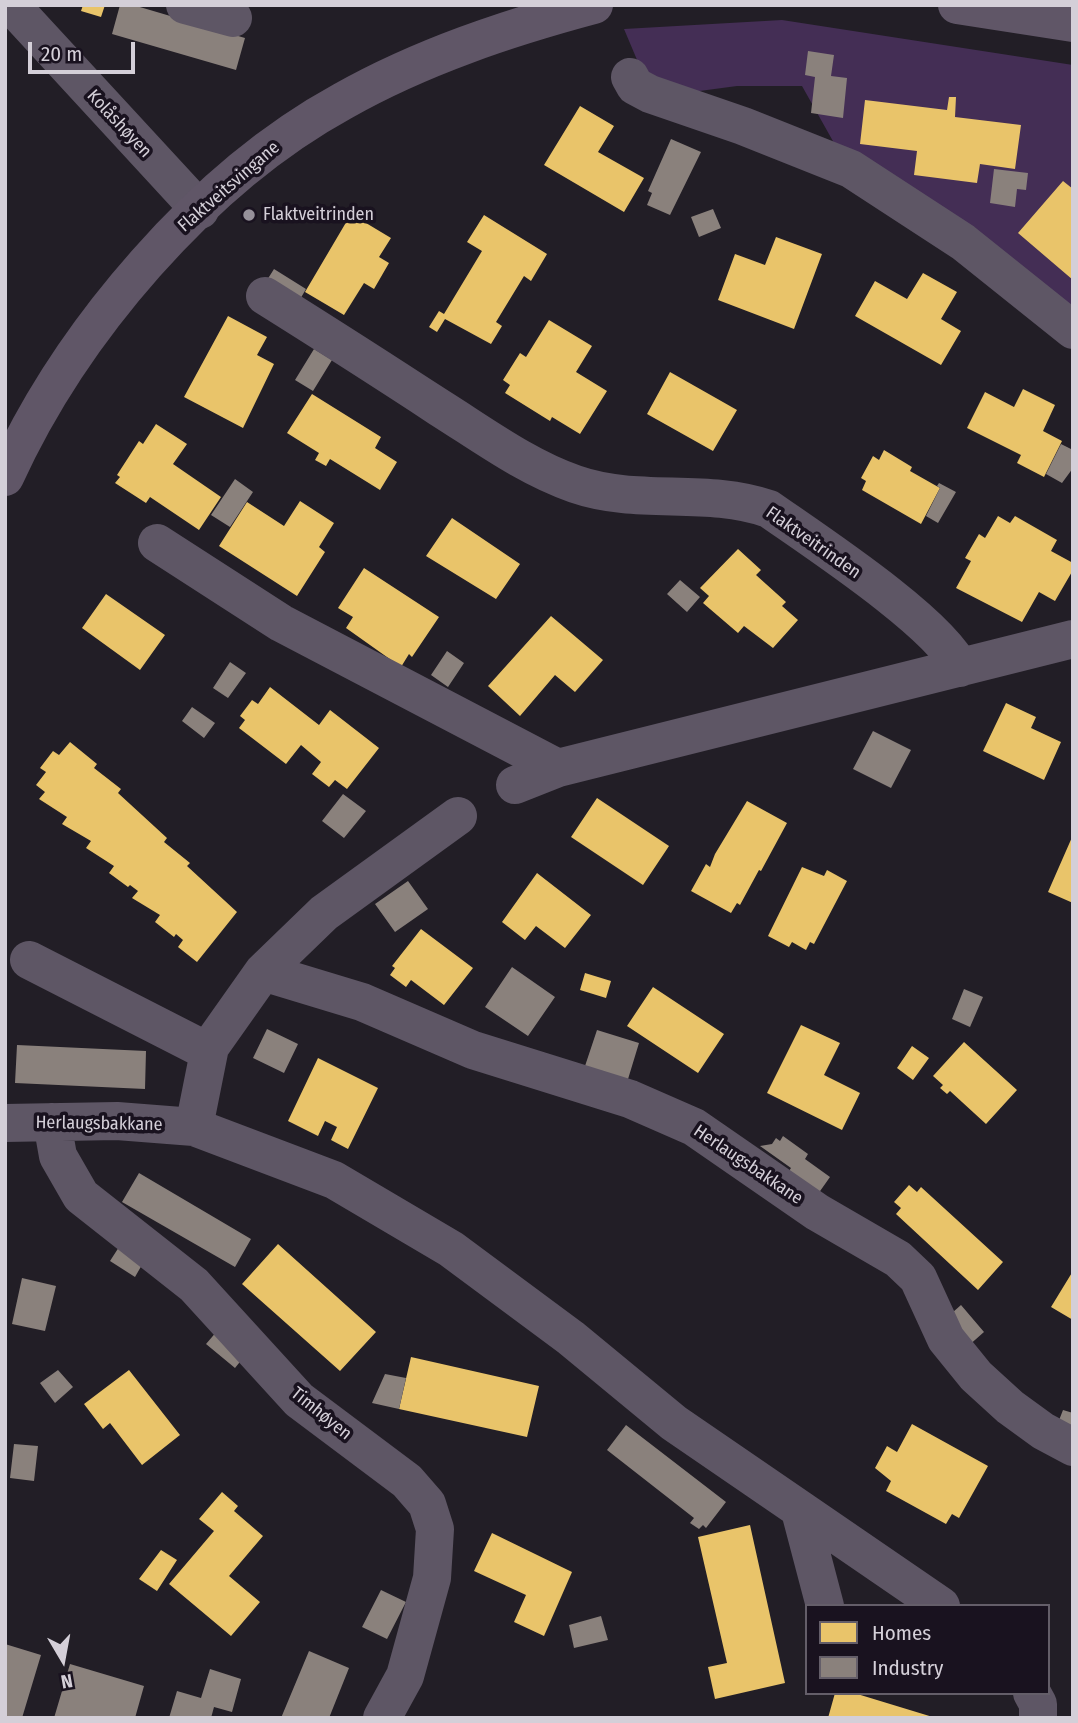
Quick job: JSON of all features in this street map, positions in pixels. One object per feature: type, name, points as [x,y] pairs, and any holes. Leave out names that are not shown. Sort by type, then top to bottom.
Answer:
[{"type":"main road","name":"Flaktveitsvingane","points":[[5,477],[47,394],[77,350],[140,271],[264,152],[342,101],[434,57],[539,20],[594,5]]},
{"type":"main road","points":[[957,5],[1073,23]]},
{"type":"street","name":"Kolåshøyen","points":[[11,5],[201,210]]},
{"type":"street","points":[[185,5],[233,18]]},
{"type":"street","points":[[630,77],[635,86],[650,94],[790,143],[851,169],[902,200],[963,243],[1073,330]]},
{"type":"street","name":"Flaktveitrinden","points":[[265,296],[498,445],[574,484],[626,496],[722,499],[769,509],[898,604],[945,646],[960,668]]},
{"type":"street","points":[[157,543],[281,623],[558,768]]},
{"type":"street","points":[[515,785],[558,768],[1073,639]]},
{"type":"street","points":[[194,1127],[209,1052],[263,972],[324,913],[458,816]]},
{"type":"street","points":[[29,960],[209,1052]]},
{"type":"street","name":"Herlaugsbakkane","points":[[263,972],[362,1002],[473,1050],[630,1099],[694,1127],[817,1212],[898,1259],[918,1278],[946,1339],[976,1376],[1010,1407],[1043,1431],[1073,1447]]},
{"type":"street","name":"Herlaugsbakkane","points":[[5,1123],[117,1121],[194,1127],[334,1181],[451,1249],[571,1338],[674,1423],[938,1604]]},
{"type":"street","name":"Timhøyen","points":[[52,1122],[58,1156],[80,1196],[194,1286],[299,1400],[407,1481],[427,1504],[435,1529],[432,1578],[405,1676],[382,1718]]},
{"type":"street","points":[[800,1511],[824,1604]]},
{"type":"street","points":[[1033,1695],[1038,1704],[1038,1718]]},
{"type":"shaded area","points":[[782,20],[1073,65],[1073,307],[834,143],[802,86],[737,86],[692,92],[643,74],[624,29]]},
{"type":"building: Homes","points":[[83,5],[105,5],[101,17],[81,11]]},
{"type":"building: Homes","points":[[949,97],[956,97],[955,117],[1021,125],[1015,169],[980,164],[977,183],[914,175],[917,151],[860,144],[865,100],[947,110]]},
{"type":"building: Homes","points":[[580,106],[614,126],[598,152],[644,178],[624,212],[544,165]]},
{"type":"building: Homes","points":[[1063,181],[1073,189],[1073,280],[1018,233]]},
{"type":"building: Homes","points":[[351,214],[391,238],[379,257],[389,263],[374,289],[364,283],[344,315],[305,292]]},
{"type":"building: Homes","points":[[484,215],[547,254],[531,281],[524,276],[496,322],[502,326],[491,344],[445,319],[437,332],[429,327],[439,311],[444,314],[482,251],[467,242]]},
{"type":"building: Homes","points":[[776,237],[822,254],[794,329],[718,300],[735,254],[765,265]]},
{"type":"building: Homes","points":[[923,273],[957,292],[941,319],[961,331],[941,365],[855,316],[875,281],[907,299]]},
{"type":"building: Homes","points":[[228,316],[267,337],[257,355],[274,364],[243,428],[184,397]]},
{"type":"building: Homes","points":[[549,320],[592,346],[576,372],[607,391],[580,434],[552,417],[550,421],[505,393],[510,385],[503,380],[520,353],[526,357]]},
{"type":"building: Homes","points":[[670,372],[737,410],[713,451],[647,414]]},
{"type":"building: Homes","points":[[1023,389],[1055,405],[1043,431],[1062,441],[1044,477],[1017,463],[1021,455],[967,428],[985,392],[1014,407]]},
{"type":"building: Homes","points":[[312,394],[381,437],[375,448],[397,462],[380,490],[330,459],[326,466],[315,460],[319,453],[287,433]]},
{"type":"building: Homes","points":[[156,424],[187,444],[173,464],[221,497],[199,530],[150,497],[146,503],[115,483],[120,477],[117,475],[139,441],[143,444]]},
{"type":"building: Homes","points":[[884,450],[912,467],[910,471],[940,488],[921,524],[862,490],[866,481],[861,478],[873,456],[879,460]]},
{"type":"building: Homes","points":[[300,501],[334,523],[319,547],[325,552],[297,596],[219,546],[247,502],[284,526]]},
{"type":"building: Homes","points":[[998,516],[1010,523],[1015,516],[1057,540],[1051,551],[1073,563],[1073,570],[1055,601],[1039,592],[1022,622],[956,588],[971,561],[965,558],[979,534],[985,538]]},
{"type":"building: Homes","points":[[452,518],[520,564],[496,599],[426,556]]},
{"type":"building: Homes","points":[[738,549],[761,570],[756,575],[786,602],[782,606],[798,620],[773,648],[744,626],[738,633],[703,603],[709,596],[700,588]]},
{"type":"building: Homes","points":[[364,568],[439,617],[412,657],[409,654],[401,667],[346,628],[353,617],[338,608]]},
{"type":"building: Homes","points":[[106,594],[165,635],[140,670],[82,628]]},
{"type":"building: Homes","points":[[551,616],[603,660],[575,692],[555,675],[520,716],[488,686]]},
{"type":"building: Homes","points":[[270,687],[319,725],[330,710],[379,748],[347,789],[335,780],[329,787],[312,774],[321,762],[301,745],[286,764],[239,728],[245,720],[240,716],[252,700],[258,704]]},
{"type":"building: Homes","points":[[1006,703],[1036,717],[1031,728],[1061,742],[1044,780],[983,751]]},
{"type":"building: Homes","points":[[70,742],[97,764],[94,768],[121,789],[118,793],[167,838],[164,842],[190,863],[187,866],[237,912],[197,962],[178,947],[183,940],[176,934],[174,937],[155,922],[160,915],[132,898],[138,891],[109,873],[114,866],[86,848],[91,841],[62,824],[67,817],[39,799],[45,792],[36,785],[46,772],[40,768],[53,751],[59,755]]},
{"type":"building: Homes","points":[[597,798],[669,846],[643,885],[571,837]]},
{"type":"building: Homes","points":[[747,801],[787,823],[740,905],[737,903],[731,913],[691,891],[706,864],[710,867]]},
{"type":"building: Homes","points":[[1073,835],[1073,903],[1048,892]]},
{"type":"building: Homes","points":[[802,867],[824,876],[827,870],[847,881],[814,944],[810,942],[806,950],[792,942],[789,947],[768,936]]},
{"type":"building: Homes","points":[[537,873],[591,915],[565,948],[536,926],[525,940],[502,922]]},
{"type":"building: Homes","points":[[421,929],[473,968],[444,1005],[411,980],[406,987],[390,975],[395,968],[392,966]]},
{"type":"building: Homes","points":[[585,973],[611,981],[606,998],[580,990]]},
{"type":"building: Homes","points":[[653,987],[724,1034],[698,1073],[627,1026]]},
{"type":"building: Homes","points":[[801,1025],[840,1043],[824,1075],[860,1093],[842,1130],[767,1093]]},
{"type":"building: Homes","points":[[964,1042],[1017,1090],[986,1124],[950,1091],[947,1094],[940,1088],[943,1085],[933,1076]]},
{"type":"building: Homes","points":[[912,1046],[929,1058],[913,1080],[897,1068]]},
{"type":"building: Homes","points":[[318,1058],[378,1088],[348,1149],[331,1140],[337,1127],[325,1121],[318,1136],[288,1121]]},
{"type":"building: Homes","points":[[909,1185],[917,1192],[921,1187],[1003,1262],[978,1290],[896,1214],[901,1208],[894,1202]]},
{"type":"building: Homes","points":[[278,1244],[376,1332],[340,1371],[242,1284]]},
{"type":"building: Homes","points":[[1073,1271],[1073,1320],[1051,1307]]},
{"type":"building: Homes","points":[[411,1357],[539,1386],[527,1437],[399,1409]]},
{"type":"building: Homes","points":[[129,1370],[180,1435],[142,1465],[110,1423],[103,1429],[84,1404]]},
{"type":"building: Homes","points":[[912,1424],[988,1466],[959,1518],[952,1514],[946,1524],[886,1491],[891,1481],[875,1468],[887,1446],[897,1452]]},
{"type":"building: Homes","points":[[222,1492],[238,1506],[234,1511],[263,1536],[229,1576],[260,1602],[231,1636],[169,1584],[214,1531],[199,1519]]},
{"type":"building: Homes","points":[[750,1525],[785,1683],[715,1699],[708,1667],[727,1663],[698,1537]]},
{"type":"building: Homes","points":[[492,1533],[572,1572],[544,1636],[514,1622],[526,1595],[474,1571]]},
{"type":"building: Homes","points":[[161,1550],[177,1560],[157,1591],[139,1579]]},
{"type":"building: Homes","points":[[834,1695],[861,1695],[936,1718],[828,1718]]},
{"type":"building: Industry","points":[[120,5],[133,5],[245,38],[236,70],[112,34]]},
{"type":"building: Industry","points":[[808,51],[834,55],[831,76],[847,78],[843,118],[811,113],[815,77],[805,75]]},
{"type":"building: Industry","points":[[671,139],[701,152],[670,215],[647,205],[652,193],[648,191]]},
{"type":"building: Industry","points":[[994,169],[1028,173],[1026,190],[1017,189],[1015,207],[990,203]]},
{"type":"building: Industry","points":[[713,209],[721,228],[699,237],[691,217]]},
{"type":"building: Industry","points":[[274,269],[306,289],[295,308],[262,288]]},
{"type":"building: Industry","points":[[314,349],[332,360],[313,391],[295,380]]},
{"type":"building: Industry","points":[[1061,444],[1073,450],[1073,468],[1062,483],[1046,474]]},
{"type":"building: Industry","points":[[235,479],[253,492],[230,527],[211,515]]},
{"type":"building: Industry","points":[[939,483],[956,492],[938,523],[926,516],[940,488],[937,486]]},
{"type":"building: Industry","points":[[680,580],[700,597],[687,612],[667,594]]},
{"type":"building: Industry","points":[[447,651],[464,663],[448,687],[431,675]]},
{"type":"building: Industry","points":[[230,662],[246,673],[228,698],[213,688]]},
{"type":"building: Industry","points":[[192,707],[215,723],[204,738],[182,721]]},
{"type":"building: Industry","points":[[873,731],[911,750],[891,788],[853,769]]},
{"type":"building: Industry","points":[[343,794],[366,811],[344,838],[322,821]]},
{"type":"building: Industry","points":[[408,881],[428,909],[395,932],[375,904]]},
{"type":"building: Industry","points":[[512,967],[555,997],[528,1036],[485,1007]]},
{"type":"building: Industry","points":[[964,989],[983,997],[970,1027],[952,1019]]},
{"type":"building: Industry","points":[[267,1029],[298,1044],[284,1073],[253,1058]]},
{"type":"building: Industry","points":[[597,1030],[639,1043],[625,1089],[582,1075]]},
{"type":"building: Industry","points":[[17,1045],[146,1051],[145,1089],[15,1083]]},
{"type":"building: Industry","points":[[783,1136],[808,1154],[805,1159],[830,1177],[818,1194],[787,1174],[791,1168],[760,1146],[772,1144],[776,1138],[780,1141]]},
{"type":"building: Industry","points":[[139,1173],[251,1239],[235,1267],[122,1202]]},
{"type":"building: Industry","points":[[119,1247],[143,1263],[135,1277],[110,1261]]},
{"type":"building: Industry","points":[[22,1278],[56,1286],[45,1331],[12,1324]]},
{"type":"building: Industry","points":[[961,1305],[984,1332],[967,1347],[944,1320]]},
{"type":"building: Industry","points":[[218,1330],[247,1353],[235,1368],[206,1344]]},
{"type":"building: Industry","points":[[58,1370],[73,1387],[55,1403],[40,1383]]},
{"type":"building: Industry","points":[[385,1374],[406,1378],[399,1409],[372,1403]]},
{"type":"building: Industry","points":[[1063,1410],[1073,1413],[1073,1433],[1056,1428]]},
{"type":"building: Industry","points":[[626,1425],[726,1502],[706,1528],[703,1525],[699,1529],[690,1523],[694,1518],[607,1450]]},
{"type":"building: Industry","points":[[14,1444],[38,1446],[34,1481],[10,1478]]},
{"type":"building: Industry","points":[[381,1590],[406,1602],[387,1639],[362,1627]]},
{"type":"building: Industry","points":[[601,1616],[608,1640],[574,1648],[569,1625]]},
{"type":"building: Industry","points":[[5,1644],[41,1655],[22,1718],[5,1718]]},
{"type":"building: Industry","points":[[309,1651],[349,1668],[329,1718],[281,1718]]},
{"type":"building: Industry","points":[[70,1664],[144,1686],[135,1718],[54,1718]]},
{"type":"building: Industry","points":[[210,1669],[241,1679],[232,1712],[214,1707],[211,1718],[169,1718],[177,1691],[201,1698]]},
{"type":"place","name":"Flaktveitrinden","points":[[249,215]]}]
